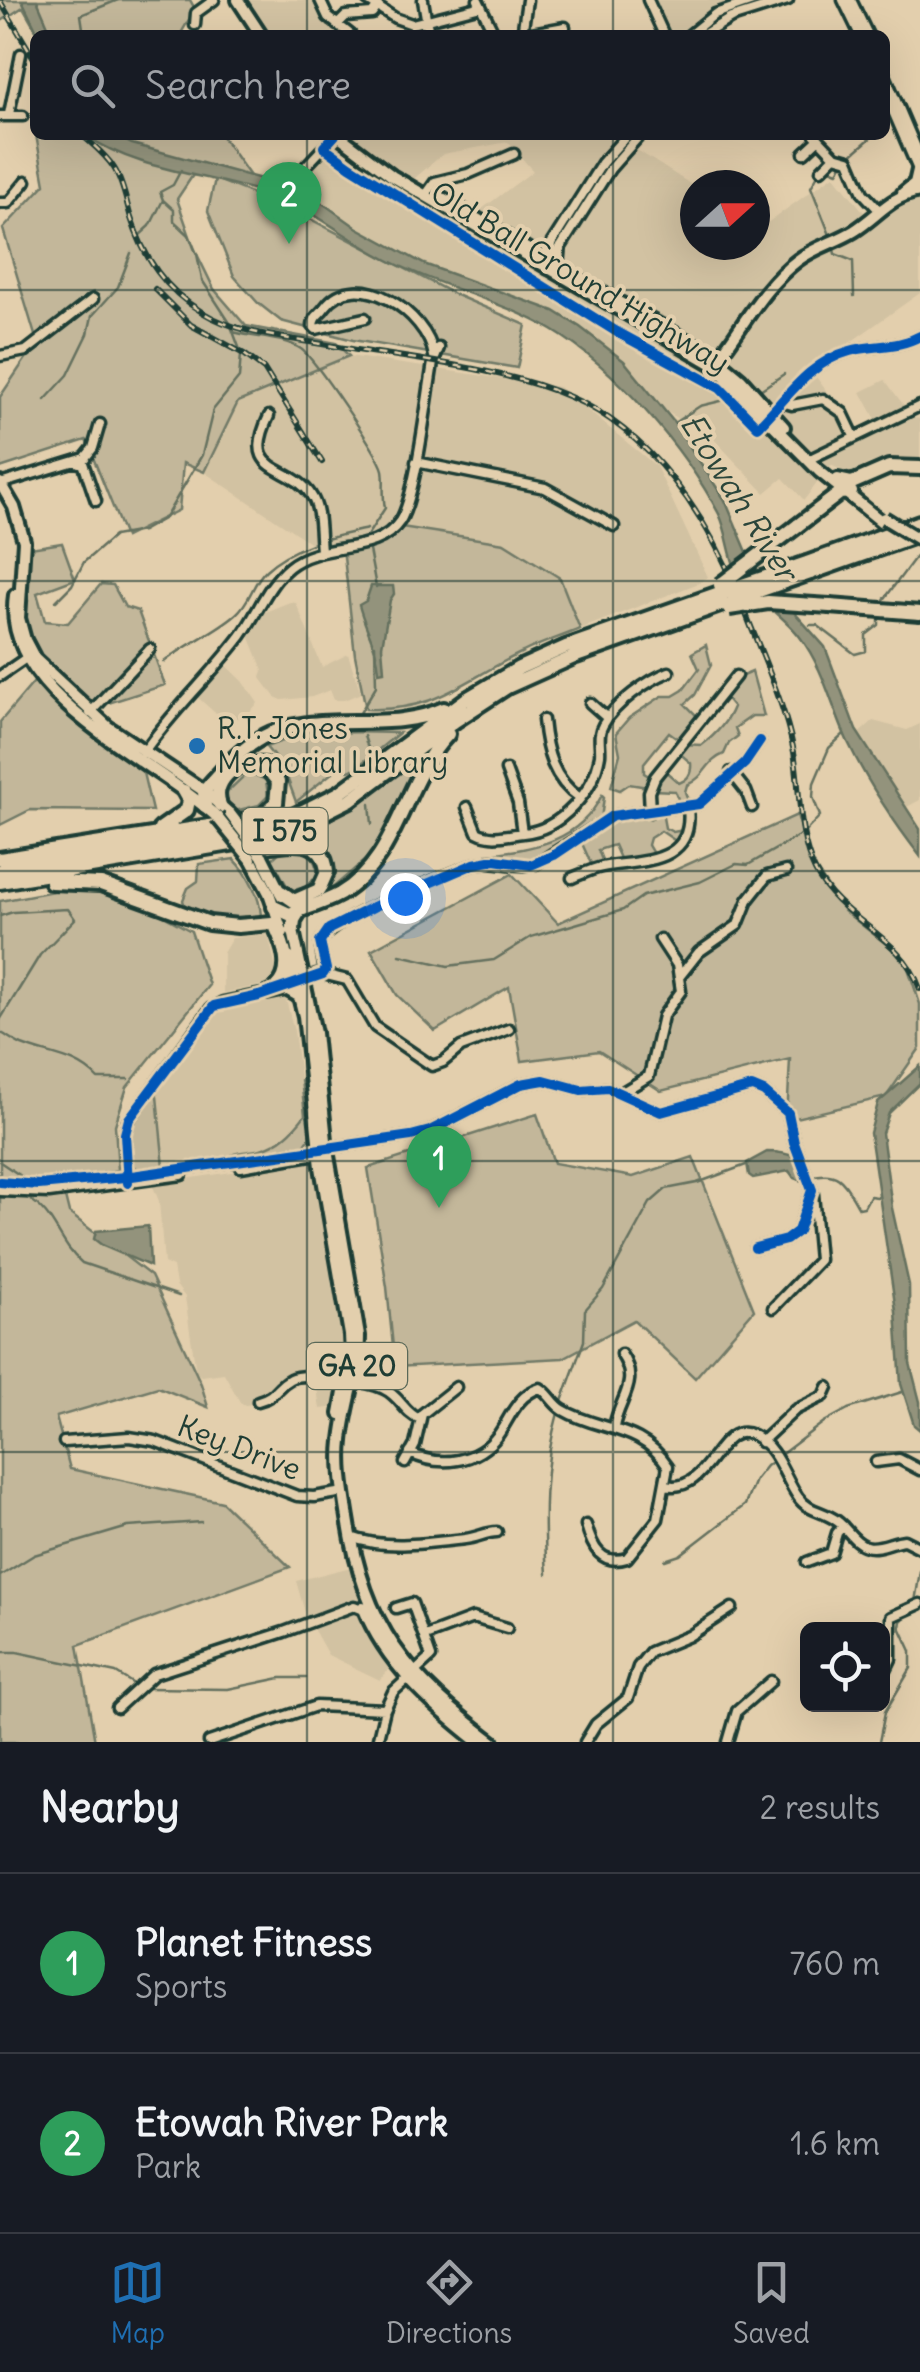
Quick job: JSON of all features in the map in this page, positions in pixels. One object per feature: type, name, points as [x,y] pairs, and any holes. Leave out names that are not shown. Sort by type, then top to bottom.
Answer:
[{"type":"highway","points":[[727,596],[829,500],[833,490],[882,469],[920,468]]},
{"type":"highway","name":"I 575","points":[[0,871],[224,834],[284,820],[339,794],[465,700],[535,660],[604,633],[808,568],[920,522]]},
{"type":"highway","name":"I 575","points":[[808,568],[920,540]]},
{"type":"highway","points":[[727,596],[920,613]]},
{"type":"highway","name":"I 575","points":[[0,882],[242,842],[300,825],[350,800],[472,709],[528,676],[666,624],[727,596]]},
{"type":"highway","points":[[274,907],[294,912],[334,898],[363,877],[386,846],[438,744],[463,720],[528,676]]},
{"type":"highway","points":[[205,806],[204,791],[249,746],[288,728],[404,722],[465,700]]},
{"type":"highway","points":[[0,859],[264,817],[278,800],[278,782],[264,765],[244,763],[233,769],[218,787],[222,812]]},
{"type":"highway","points":[[134,837],[158,830],[177,818],[189,805],[188,786],[218,776]]},
{"type":"highway","points":[[0,890],[294,842],[318,849],[327,867],[319,890],[294,901],[281,892]]},
{"type":"highway","points":[[51,882],[100,884],[200,921],[227,926],[270,924],[277,929],[288,968],[286,985]]},
{"type":"highway","points":[[253,925],[272,923],[288,931],[294,912]]},
{"type":"main road","points":[[238,0],[258,30]]},
{"type":"main road","points":[[343,140],[370,161],[734,372]]},
{"type":"main road","points":[[352,140],[427,193]]},
{"type":"main road","points":[[716,362],[791,266],[812,250],[853,231],[916,183],[919,174]]},
{"type":"main road","points":[[898,197],[920,191]]},
{"type":"main road","points":[[558,250],[558,262],[564,271]]},
{"type":"main road","points":[[544,264],[564,271],[716,362],[845,488],[883,520],[920,540]]},
{"type":"main road","points":[[734,338],[727,358],[734,372],[770,415],[845,488]]},
{"type":"main road","points":[[1,488],[17,516],[24,555],[12,610],[13,632],[28,657],[30,672],[56,688],[141,757],[188,786],[204,791],[239,832],[294,912]]},
{"type":"main road","points":[[188,786],[205,806],[222,812]]},
{"type":"main road","points":[[257,858],[274,907],[288,931]]},
{"type":"main road","name":"GA 20","points":[[286,985],[292,966],[288,931]]},
{"type":"main road","name":"GA 20","points":[[288,931],[286,985],[315,1033],[323,1150]]},
{"type":"main road","points":[[286,985],[300,998]]},
{"type":"main road","name":"GA 20","points":[[286,985],[300,998],[308,1040],[350,1335],[350,1382],[341,1456],[359,1608],[386,1650],[493,1742]]},
{"type":"main road","name":"GA 20","points":[[350,1382],[335,1452],[338,1493],[371,1608],[425,1696],[479,1742]]},
{"type":"street","points":[[195,25],[196,13],[214,0]]},
{"type":"street","points":[[320,0],[344,30]]},
{"type":"street","points":[[367,0],[402,21],[427,22],[479,3],[492,30]]},
{"type":"street","points":[[423,0],[428,30]]},
{"type":"street","points":[[522,30],[527,0]]},
{"type":"street","points":[[648,0],[662,30]]},
{"type":"street","points":[[695,30],[715,14],[756,0]]},
{"type":"street","points":[[711,30],[731,18],[788,0]]},
{"type":"street","points":[[843,0],[858,30]]},
{"type":"street","points":[[851,0],[866,30]]},
{"type":"street","points":[[336,25],[346,16],[372,14],[378,6]]},
{"type":"street","points":[[545,30],[565,26]]},
{"type":"street","points":[[21,54],[4,115],[23,116]]},
{"type":"street","points":[[890,87],[920,156]]},
{"type":"street","points":[[890,106],[919,174]]},
{"type":"street","points":[[306,166],[331,140]]},
{"type":"street","points":[[544,264],[602,162],[622,140]]},
{"type":"street","points":[[544,264],[558,250],[610,169],[636,140]]},
{"type":"street","points":[[804,152],[814,140]]},
{"type":"street","points":[[820,140],[835,156],[849,160],[863,193],[876,211]]},
{"type":"street","name":"Old Ball Ground Highway","points":[[324,146],[420,211],[601,322],[720,388],[758,427],[770,415]]},
{"type":"street","points":[[427,193],[435,182],[468,174],[514,154]]},
{"type":"street","points":[[821,170],[835,156]]},
{"type":"street","points":[[0,203],[8,203],[26,181]]},
{"type":"street","points":[[0,192],[15,194]]},
{"type":"street","points":[[141,757],[239,638],[280,576],[297,561],[321,550],[354,546],[383,536],[400,521],[410,494],[435,347],[426,331],[402,306],[364,293],[330,298],[312,323],[316,328],[365,318]]},
{"type":"street","points":[[0,356],[26,351],[93,299]]},
{"type":"street","points":[[770,415],[797,382],[832,358],[849,351],[905,344],[920,336]]},
{"type":"street","points":[[782,402],[798,404],[823,399],[844,415],[854,436]]},
{"type":"street","points":[[814,458],[920,406]]},
{"type":"street","points":[[909,410],[920,417]]},
{"type":"street","points":[[270,416],[262,433],[263,455],[271,467],[311,495],[321,550]]},
{"type":"street","points":[[1,488],[86,458],[94,448],[100,424]]},
{"type":"street","points":[[416,462],[545,488],[614,526]]},
{"type":"street","points":[[74,463],[83,463],[96,501]]},
{"type":"street","points":[[88,716],[150,648]]},
{"type":"street","points":[[0,676],[5,664],[28,657]]},
{"type":"street","points":[[323,974],[326,969],[320,942],[329,929],[487,848],[522,833],[543,830],[572,808],[598,761],[600,731],[608,718],[648,684],[670,672]]},
{"type":"street","points":[[650,812],[649,792],[655,778],[736,676]]},
{"type":"street","points":[[590,703],[608,718]]},
{"type":"street","points":[[544,720],[553,767],[566,789],[580,798]]},
{"type":"street","points":[[467,807],[487,848],[531,865],[605,819],[688,808],[708,798],[760,742]]},
{"type":"street","points":[[506,770],[518,803],[522,833]]},
{"type":"street","points":[[731,772],[746,791],[752,807]]},
{"type":"street","points":[[572,878],[604,867],[662,858],[684,836],[688,808]]},
{"type":"street","points":[[680,976],[699,952],[738,925],[748,900],[767,876],[786,871]]},
{"type":"street","points":[[621,1093],[646,1081],[652,1072],[663,1016],[682,990],[671,952],[660,940]]},
{"type":"street","points":[[128,1179],[125,1134],[129,1119],[208,1011],[222,1002],[323,974],[347,980],[375,1027],[432,1066],[444,1062],[460,1047],[509,1029]]},
{"type":"street","points":[[128,1179],[120,1136],[124,1118],[203,1009],[222,997],[286,985]]},
{"type":"street","points":[[0,1190],[37,1190],[128,1179],[280,1158],[424,1132],[531,1081],[548,1080],[581,1090],[608,1088],[661,1112],[742,1088],[759,1090],[788,1113],[812,1190],[818,1260],[773,1308]]},
{"type":"street","points":[[128,1179],[280,1158]]},
{"type":"street","points":[[128,1165],[142,1175]]},
{"type":"street","points":[[0,1182],[37,1190]]},
{"type":"street","points":[[755,1248],[786,1240],[798,1231],[812,1190]]},
{"type":"street","points":[[614,1427],[618,1407],[631,1386],[631,1372],[622,1354]]},
{"type":"street","points":[[258,1401],[274,1396],[292,1378],[308,1376],[384,1389],[410,1416],[420,1419]]},
{"type":"street","points":[[405,1463],[420,1419],[434,1402],[456,1387]]},
{"type":"street","points":[[761,1442],[795,1410],[824,1396],[828,1387]]},
{"type":"street","points":[[410,1453],[439,1462],[470,1456],[490,1444],[518,1402],[540,1388],[565,1411],[631,1434],[668,1466],[658,1519],[627,1558],[613,1561],[600,1555],[586,1525]]},
{"type":"street","points":[[666,1485],[675,1487],[694,1480],[733,1435],[752,1434],[778,1460],[804,1505],[843,1526],[869,1547],[904,1540],[920,1548]]},
{"type":"street","name":"Key Drive","points":[[64,1442],[129,1437],[156,1440],[297,1496],[338,1493]]},
{"type":"street","points":[[876,1462],[899,1459],[920,1470]]},
{"type":"street","points":[[806,1562],[832,1553],[843,1526]]},
{"type":"street","points":[[350,1543],[472,1538],[497,1532]]},
{"type":"street","points":[[378,1742],[384,1709],[393,1692],[430,1661],[431,1652],[412,1603],[396,1608]]},
{"type":"street","points":[[890,1661],[891,1618],[920,1604]]},
{"type":"street","points":[[117,1708],[154,1674],[359,1608]]},
{"type":"street","points":[[585,1742],[596,1724],[628,1698],[638,1667],[650,1652],[688,1636],[732,1608]]},
{"type":"street","points":[[425,1636],[474,1618],[507,1628]]},
{"type":"street","points":[[728,1742],[739,1708],[771,1680]]},
{"type":"street","points":[[209,1742],[316,1706],[384,1709]]},
{"type":"shaded area","points":[[0,0],[190,0],[195,9],[183,30],[36,30],[23,7],[0,22]]},
{"type":"shaded area","points":[[22,0],[37,0],[50,30],[37,30]]},
{"type":"shaded area","points":[[234,0],[322,0],[339,30],[254,30]]},
{"type":"shaded area","points":[[648,0],[771,0],[712,21],[700,30],[660,29]]},
{"type":"shaded area","points":[[37,140],[225,140],[250,176],[193,175],[177,199],[214,289],[246,326],[336,343],[349,356],[238,402],[204,472],[183,463],[179,510],[125,537],[86,440],[0,468],[0,397],[37,342],[3,229],[45,184]]},
{"type":"shaded area","name":"Etowah River","points":[[94,140],[124,140],[314,197],[356,227],[424,264],[554,311],[624,361],[673,421],[725,500],[753,566],[825,647],[856,730],[920,829],[920,856],[854,755],[808,649],[737,572],[722,521],[704,489],[668,437],[600,366],[533,320],[392,262],[280,198],[154,166]]},
{"type":"shaded area","points":[[330,140],[645,140],[637,150],[680,177],[680,260],[770,260],[770,221],[834,175],[866,215],[903,191],[920,188],[920,293],[811,370],[857,433],[878,423],[861,392],[885,380],[913,418],[920,419],[920,458],[870,463],[849,474],[831,465],[804,500],[783,478],[765,493],[692,416],[682,422],[512,300],[407,261],[287,190]],"holes":[[[508,142],[533,171],[463,223],[409,183],[443,154]]]},
{"type":"shaded area","points":[[215,179],[291,209],[456,295],[526,325],[517,368],[353,340],[281,321],[234,276],[208,211]]},
{"type":"shaded area","points":[[349,356],[559,387],[656,466],[708,577],[580,629],[560,578],[367,544],[323,551],[204,472],[238,402]]},
{"type":"shaded area","points":[[395,526],[504,543],[560,578],[580,629],[523,652],[431,700],[391,709],[366,709],[355,655],[343,548],[367,544]]},
{"type":"shaded area","points":[[62,543],[75,579],[37,593],[45,621],[68,623],[101,584],[113,585],[125,607],[138,611],[165,685],[102,705],[88,725],[140,760],[152,811],[30,810],[0,825],[0,722],[39,676],[13,600],[24,549]]},
{"type":"shaded area","points":[[371,586],[393,586],[394,594],[382,646],[384,671],[379,672],[359,605],[366,601]]},
{"type":"shaded area","points":[[296,603],[322,667],[348,654],[361,693],[344,700],[334,700],[330,690],[312,697],[275,697],[261,678],[263,670],[248,633],[260,614]]},
{"type":"shaded area","points":[[706,645],[711,665],[695,695],[685,704],[698,717],[680,740],[669,732],[644,763],[644,773],[652,778],[648,787],[611,787],[620,754],[616,733],[629,718],[662,696],[673,696],[683,690],[699,669],[692,653]]},
{"type":"shaded area","points":[[223,662],[258,703],[246,716],[235,719],[214,712],[194,694]]},
{"type":"shaded area","points":[[752,672],[764,716],[752,716],[735,728],[738,736],[724,754],[687,785],[685,792],[690,805],[681,807],[675,791],[653,790],[663,769],[679,783],[687,778],[691,763],[677,751],[682,744],[702,745],[716,733],[733,707],[723,695],[742,676]]},
{"type":"shaded area","points":[[873,721],[907,730],[920,724],[920,800],[903,809],[856,736]]},
{"type":"shaded area","points":[[399,733],[357,767],[349,771],[338,768],[296,802],[284,769],[266,747],[315,734]]},
{"type":"shaded area","points":[[408,768],[412,771],[388,831],[373,853],[328,892],[333,860],[320,840],[308,835]]},
{"type":"shaded area","points":[[248,772],[266,780],[268,796],[259,805],[235,811],[223,796]]},
{"type":"shaded area","points":[[602,795],[601,819],[561,848],[524,861],[489,857],[488,854],[539,845],[568,833],[592,811]]},
{"type":"shaded area","points":[[662,812],[665,828],[673,832],[684,830],[677,842],[661,831],[650,838],[648,845],[656,859],[622,863],[614,845],[598,850],[604,865],[593,868],[580,839],[610,819]]},
{"type":"shaded area","points":[[797,815],[811,862],[844,911],[905,959],[920,1004],[920,1048],[886,1097],[787,1120],[790,1059],[661,1091],[599,1051],[522,1061],[509,987],[435,1031],[397,995],[371,950],[512,874],[558,923]]},
{"type":"shaded area","points":[[285,847],[303,851],[315,862],[318,875],[306,887],[290,891],[272,859]]},
{"type":"shaded area","points":[[234,859],[252,885],[261,916],[212,918],[187,913],[183,900],[188,888],[198,881],[199,864]]},
{"type":"shaded area","points":[[101,882],[191,931],[209,985],[127,1087],[115,1125],[118,1170],[61,1181],[69,1213],[151,1276],[208,1407],[158,1387],[56,1417],[70,1469],[222,1502],[290,1567],[78,1645],[95,1742],[0,1742],[0,901]]},
{"type":"shaded area","points":[[265,934],[279,982],[223,993],[223,953],[232,938]]},
{"type":"shaded area","points":[[284,992],[294,1031],[305,1115],[291,1134],[262,1149],[238,1152],[223,1160],[164,1167],[156,1086],[215,1009]]},
{"type":"shaded area","points":[[920,1066],[920,1083],[889,1113],[882,1133],[892,1208],[909,1285],[910,1363],[920,1402],[920,1430],[914,1425],[901,1384],[896,1311],[870,1133],[878,1103]]},
{"type":"shaded area","points":[[301,1079],[307,1091],[310,1137],[303,1147],[223,1160],[268,1146],[291,1131],[305,1115]]},
{"type":"shaded area","points":[[156,1086],[164,1167],[136,1170],[129,1136]]},
{"type":"shaded area","points":[[537,1114],[554,1163],[633,1177],[693,1157],[754,1310],[695,1378],[634,1320],[563,1358],[395,1367],[368,1168]]},
{"type":"shaded area","points":[[767,1152],[793,1157],[804,1182],[789,1171],[753,1178],[749,1175],[747,1163]]},
{"type":"shaded area","points":[[311,1160],[316,1164],[342,1319],[345,1348],[337,1407],[320,1409],[315,1374],[303,1373],[264,1397],[264,1403],[245,1405],[224,1373],[201,1376],[196,1372],[185,1297],[176,1285],[173,1267],[164,1263],[159,1201],[152,1184]]},
{"type":"shaded area","points":[[148,1226],[150,1266],[94,1239],[96,1231]]},
{"type":"shaded area","points":[[355,1566],[366,1618],[392,1666],[380,1680],[328,1655],[306,1616],[296,1581]]},
{"type":"waterway","points":[[83,30],[81,15],[118,0]]},
{"type":"waterway","points":[[849,157],[868,140]]},
{"type":"waterway","points":[[828,168],[838,172],[843,163]]},
{"type":"waterway","points":[[139,236],[150,226],[163,200],[160,192],[173,185],[181,170]]},
{"type":"waterway","points":[[820,171],[811,187],[830,235]]},
{"type":"waterway","points":[[163,200],[174,210],[174,221],[189,235],[202,280],[230,323]]},
{"type":"waterway","points":[[834,249],[835,254],[853,261],[854,296]]},
{"type":"waterway","points":[[45,400],[68,375],[88,334],[92,316],[118,287],[131,253]]},
{"type":"waterway","points":[[231,326],[240,350]]},
{"type":"waterway","points":[[233,332],[301,349],[359,427],[384,474],[385,508],[365,539]]},
{"type":"waterway","points":[[56,601],[72,585],[84,562],[114,536],[142,531],[165,518],[202,455],[213,410],[239,378],[241,355]]},
{"type":"waterway","points":[[757,392],[784,374]]},
{"type":"waterway","points":[[674,423],[700,406],[725,400]]},
{"type":"waterway","points":[[164,662],[236,614],[261,575],[277,561],[314,543],[367,529]]},
{"type":"waterway","points":[[369,550],[376,587]]},
{"type":"waterway","points":[[880,605],[920,551]]},
{"type":"waterway","points":[[810,625],[817,625],[855,654],[866,651],[866,635],[879,625],[879,613]]},
{"type":"waterway","points":[[360,713],[376,686],[375,645]]},
{"type":"waterway","points":[[805,832],[820,816],[813,797],[814,783],[829,748],[844,734]]},
{"type":"waterway","points":[[364,736],[370,754]]},
{"type":"waterway","points":[[370,804],[372,824]]},
{"type":"waterway","points":[[400,955],[448,966],[494,960],[531,937],[623,910],[643,896],[700,882],[736,864],[748,865],[802,834]]},
{"type":"waterway","points":[[0,916],[68,909],[75,919],[40,955],[0,1020]]},
{"type":"waterway","points":[[0,1032],[22,1045],[72,1061],[98,1079],[128,1079]]},
{"type":"waterway","points":[[0,1162],[21,1176]]},
{"type":"waterway","points":[[561,1404],[584,1341],[585,1310],[603,1289],[650,1203],[666,1189],[697,1183],[746,1165]]},
{"type":"waterway","points":[[811,1177],[836,1177],[859,1208],[864,1207],[870,1196],[877,1197]]},
{"type":"waterway","points":[[26,1197],[44,1211],[82,1263],[179,1296]]},
{"type":"waterway","points":[[665,1560],[680,1555],[745,1505],[755,1480],[766,1466],[824,1422],[848,1409],[902,1392]]},
{"type":"waterway","points":[[547,1574],[545,1493],[558,1413]]},
{"type":"waterway","points":[[0,1576],[34,1555],[128,1527],[201,1522]]},
{"type":"waterway","points":[[915,1602],[920,1571]]},
{"type":"waterway","points":[[879,1742],[885,1712],[911,1668],[911,1651],[900,1627],[912,1610]]},
{"type":"waterway","points":[[0,1652],[17,1652],[116,1673],[137,1686]]},
{"type":"waterway","points":[[145,1688],[228,1689],[281,1678],[306,1678]]},
{"type":"railway","points":[[0,1],[30,52]]},
{"type":"railway","points":[[87,140],[117,173],[149,260],[177,294],[202,312],[232,326],[266,335],[454,365],[543,387],[599,412],[650,453],[672,478],[709,534],[769,671],[794,752],[802,827],[815,871],[839,903],[900,954],[920,989]]},
{"type":"railway","points":[[155,289],[191,325],[264,369],[322,462]]},
{"type":"cycle path","points":[[330,140],[324,147],[350,166],[617,332],[720,388],[758,427],[799,383],[835,356],[920,336]]},
{"type":"cycle path","points":[[128,1183],[125,1134],[129,1119],[214,1006],[259,996],[323,974],[326,969],[320,942],[329,929],[474,864],[495,860],[531,865],[554,855],[612,816],[699,804],[745,763],[760,741]]},
{"type":"cycle path","points":[[0,1182],[39,1185],[125,1177],[411,1136],[430,1131],[521,1084],[544,1080],[581,1090],[608,1088],[661,1112],[752,1087],[788,1113],[812,1190],[798,1231],[786,1240],[755,1248]]},
{"type":"place","name":"Etowah River Park","points":[[289,244]]},
{"type":"place","name":"R.T. Jones Memorial Library","points":[[197,746]]},
{"type":"place","name":"Planet Fitness","points":[[439,1208]]}]
